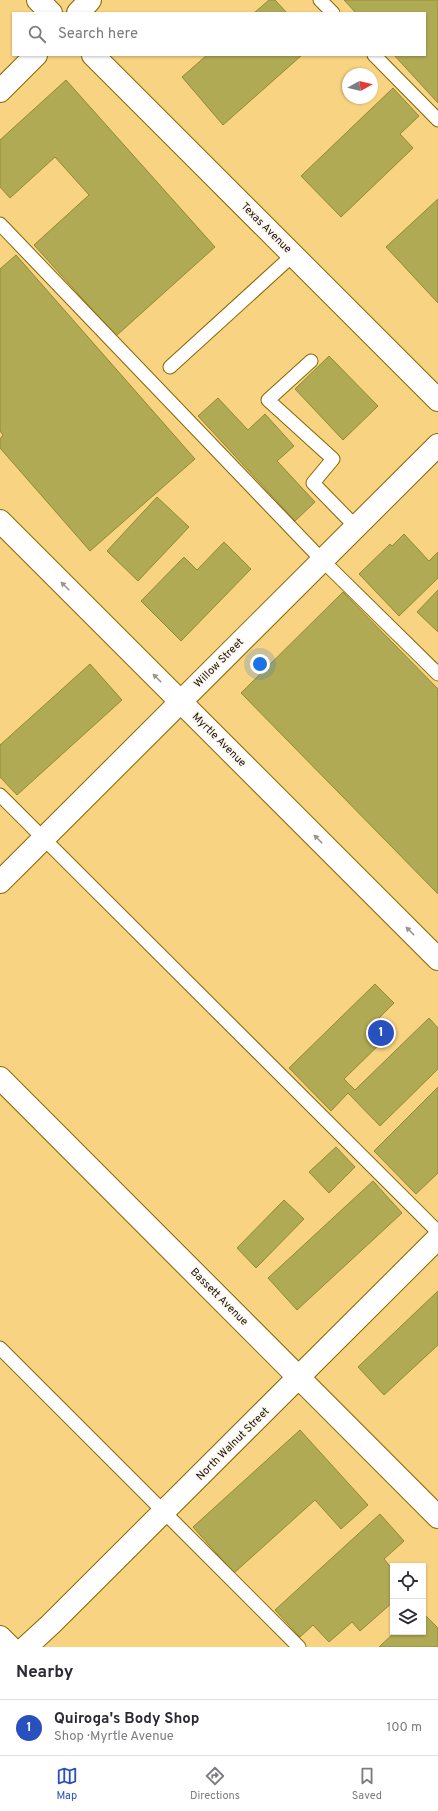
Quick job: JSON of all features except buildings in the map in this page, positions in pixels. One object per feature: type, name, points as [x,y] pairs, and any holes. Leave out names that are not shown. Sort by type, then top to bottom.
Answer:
[{"type":"street","points":[[38,0],[50,12]]},
{"type":"street","points":[[79,12],[90,0]]},
{"type":"street","points":[[0,90],[35,56]]},
{"type":"street","name":"Texas Avenue","points":[[94,56],[438,400]]},
{"type":"street","name":"Willow Street","points":[[0,882],[438,445]]},
{"type":"street","name":"Myrtle Avenue","points":[[0,521],[438,958]]},
{"type":"street","name":"Bassett Avenue","points":[[0,1078],[438,1517]]},
{"type":"street","name":"North Walnut Street","points":[[26,1647],[299,1378],[438,1238]]},
{"type":"street","points":[[0,1637],[10,1647]]},
{"type":"lane","points":[[320,0],[332,12]]},
{"type":"lane","points":[[375,56],[438,120]]},
{"type":"lane","points":[[0,224],[322,560],[438,674]]},
{"type":"lane","points":[[170,367],[293,255]]},
{"type":"lane","points":[[311,362],[268,400],[333,458],[313,483],[356,527]]},
{"type":"lane","points":[[0,794],[438,1232]]},
{"type":"lane","points":[[0,1348],[165,1511],[299,1647]]},
{"type":"place","name":"Quiroga's Body Shop","points":[[381,1033]]}]
